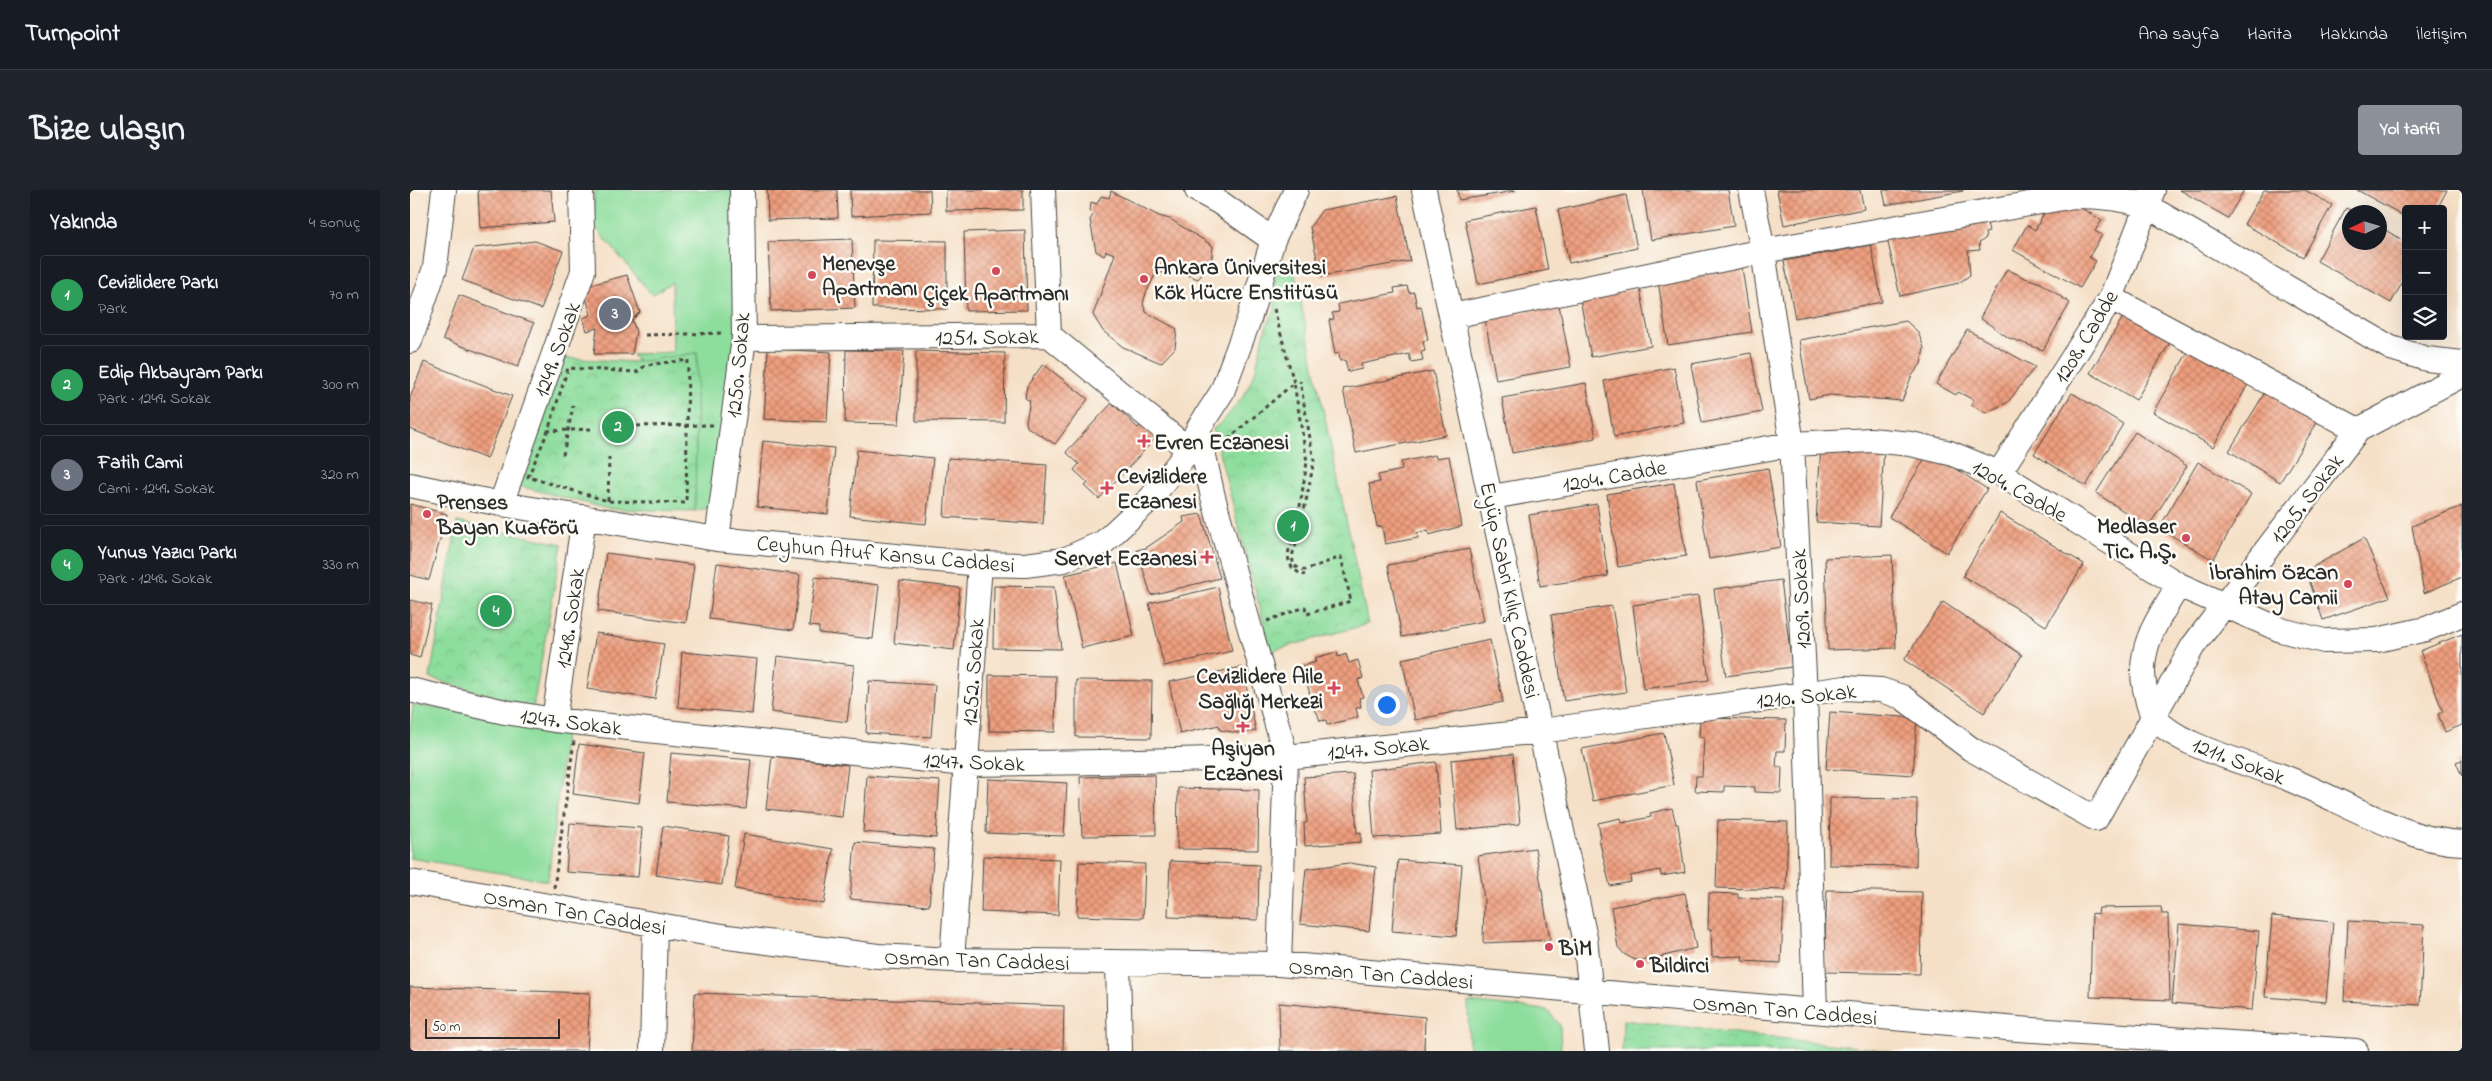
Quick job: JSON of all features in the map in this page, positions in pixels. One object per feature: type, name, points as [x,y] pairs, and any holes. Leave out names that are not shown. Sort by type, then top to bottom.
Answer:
[{"type":"street","points":[[410,341],[435,268],[444,190]]},
{"type":"street","name":"1249. Sokak","points":[[501,504],[537,432],[584,271],[580,190]]},
{"type":"street","name":"1250. Sokak","points":[[717,539],[744,336],[742,190]]},
{"type":"street","points":[[1043,190],[1049,335]]},
{"type":"street","points":[[1197,190],[1219,202],[1273,240]]},
{"type":"street","name":"Ceyhun Atuf Kansu Caddesi","points":[[410,485],[501,504],[584,517],[608,511],[717,539],[980,564],[1025,565],[1064,560],[1104,542],[1152,498],[1197,446],[1222,392],[1249,319],[1273,240],[1296,190]]},
{"type":"street","name":"Eyüp Sabri Kılıç Caddesi","points":[[1424,190],[1492,497],[1585,938],[1597,1051]]},
{"type":"street","name":"1209. Sokak","points":[[1751,190],[1763,251],[1792,444],[1805,694],[1815,1011]]},
{"type":"street","points":[[1452,316],[1763,251],[2074,196],[2150,198],[2391,348],[2427,359],[2462,364]]},
{"type":"street","name":"1208. Cadde","points":[[1999,473],[2111,298],[2150,198]]},
{"type":"street","points":[[2111,298],[2358,430]]},
{"type":"street","name":"1251. Sokak","points":[[744,336],[1049,335],[1197,446]]},
{"type":"street","name":"1205. Sokak","points":[[2096,818],[2193,646],[2358,430],[2462,375]]},
{"type":"street","name":"1204. Cadde","points":[[1492,497],[1792,444],[1871,440],[1912,444],[1950,453],[1999,473],[2179,585],[2281,630],[2324,641],[2377,640],[2426,629],[2462,614]]},
{"type":"street","points":[[1197,446],[1286,757],[1279,964]]},
{"type":"street","name":"1248. Sokak","points":[[566,721],[584,517]]},
{"type":"street","name":"1252. Sokak","points":[[952,960],[980,564]]},
{"type":"street","points":[[2153,715],[2142,673],[2145,646],[2156,621],[2179,585]]},
{"type":"street","name":"1210. Sokak","points":[[1541,731],[1845,688],[1881,690],[1902,696],[1970,749],[2096,818]]},
{"type":"street","name":"1247. Sokak","points":[[410,690],[505,712],[566,721],[965,764],[1286,757],[1541,731]]},
{"type":"street","name":"1211. Sokak","points":[[2153,715],[2171,732],[2188,741],[2260,767],[2404,831],[2462,843]]},
{"type":"street","name":"Osman Tan Caddesi","points":[[410,882],[655,925],[803,948],[878,956],[952,960],[1279,964],[2018,1029],[2356,1051]]},
{"type":"street","points":[[652,1051],[655,925]]},
{"type":"street","points":[[1118,962],[1120,1051]]},
{"type":"street","name":"Eyüp Sabri Kılıç Caddesi","points":[[1586,1051],[1592,992]]},
{"type":"path","points":[[1274,308],[1294,383],[1307,462],[1295,538],[1290,545],[1288,558],[1290,567],[1297,573],[1305,575]]},
{"type":"path","points":[[645,335],[744,336]]},
{"type":"path","points":[[688,360],[688,425],[686,503],[608,511],[528,477],[537,432],[568,368],[637,372],[646,365],[688,360]]},
{"type":"path","points":[[1250,627],[1305,607],[1306,614],[1351,601],[1341,556],[1305,570],[1294,566],[1292,559],[1293,549],[1298,541],[1314,460],[1300,381]]},
{"type":"path","points":[[1197,446],[1294,383]]},
{"type":"path","points":[[563,455],[573,406]]},
{"type":"path","points":[[629,426],[732,425]]},
{"type":"path","points":[[537,432],[591,428]]},
{"type":"path","points":[[608,511],[609,457]]},
{"type":"path","points":[[551,906],[566,721]]},
{"type":"green space","points":[[594,190],[732,190],[737,333],[715,506],[695,511],[697,353],[637,362],[632,354],[673,352],[672,282],[652,295],[594,226]]},
{"type":"green space","points":[[1294,270],[1368,624],[1271,651],[1213,429],[1225,419],[1244,395],[1254,375],[1266,327],[1275,311],[1275,274]]},
{"type":"green space","points":[[697,353],[695,511],[608,509],[519,486],[564,358],[637,362]]},
{"type":"green space","points":[[457,522],[562,544],[533,708],[430,678]]},
{"type":"green space","points":[[413,705],[443,709],[565,733],[548,881],[410,858],[410,732]]},
{"type":"green space","points":[[1468,1002],[1547,1010],[1560,1025],[1561,1051],[1469,1051]]},
{"type":"green space","points":[[1623,1020],[1890,1051],[1622,1051]]},
{"type":"building","points":[[478,190],[551,190],[554,222],[480,228]]},
{"type":"building","points":[[767,190],[837,190],[838,218],[768,220]]},
{"type":"building","points":[[850,190],[930,190],[931,212],[851,216]]},
{"type":"building","points":[[946,190],[1023,190],[1023,210],[946,211]]},
{"type":"building","points":[[1457,190],[1515,190],[1515,191],[1459,200]]},
{"type":"building","points":[[1643,190],[1728,190],[1734,226],[1651,240]]},
{"type":"building","points":[[1777,190],[1860,190],[1864,209],[1784,225]]},
{"type":"building","points":[[1883,190],[1963,190],[1963,191],[1886,205]]},
{"type":"building","points":[[2180,190],[2244,190],[2228,218]]},
{"type":"building","points":[[2264,190],[2305,190],[2332,205],[2303,257],[2244,224]]},
{"type":"building","points":[[2357,190],[2447,190],[2439,205],[2402,205],[2402,215]]},
{"type":"building","name":"Ankara Üniversitesi Kök Hücre Enstitüsü","points":[[1111,191],[1159,216],[1170,219],[1213,246],[1211,264],[1198,279],[1173,269],[1156,273],[1146,293],[1143,304],[1146,312],[1177,329],[1175,348],[1161,363],[1123,347],[1103,331],[1093,315],[1115,254],[1106,251],[1104,256],[1096,251],[1090,220],[1093,215],[1090,212],[1091,202],[1097,204],[1101,196],[1109,198]]},
{"type":"building","points":[[1626,195],[1637,248],[1569,263],[1558,210]]},
{"type":"building","points":[[1397,196],[1410,261],[1321,276],[1310,227],[1322,210]]},
{"type":"building","points":[[2065,199],[2102,220],[2095,231],[2102,235],[2089,257],[2096,261],[2080,288],[2013,250],[2027,225],[2035,230],[2048,206],[2058,212]]},
{"type":"building","points":[[1536,206],[1548,270],[1478,284],[1465,220]]},
{"type":"building","points":[[2342,215],[2342,250],[2387,250],[2387,231],[2402,240],[2402,283],[2391,303],[2317,261]]},
{"type":"building","points":[[1986,218],[1989,232],[1985,233],[1986,238],[1979,243],[1980,250],[1968,251],[1970,275],[1959,283],[1900,296],[1887,238]]},
{"type":"building","name":"Çiçek Apartmanı","points":[[1025,230],[1027,310],[966,311],[964,232]]},
{"type":"building","name":"Menevşe Apartmanı","points":[[852,239],[855,308],[771,311],[768,242]]},
{"type":"building","points":[[873,240],[947,241],[947,309],[872,308]]},
{"type":"building","points":[[535,241],[563,251],[541,309],[462,280],[474,248]]},
{"type":"building","points":[[1871,245],[1882,302],[1795,318],[1784,261]]},
{"type":"building","points":[[1742,268],[1752,332],[1668,345],[1658,281]]},
{"type":"building","points":[[2007,269],[2041,283],[2070,303],[2043,350],[2009,338],[1980,318]]},
{"type":"building","points":[[627,275],[640,312],[632,320],[636,332],[632,354],[594,354],[597,328],[587,331],[583,318],[591,315],[583,287]]},
{"type":"building","points":[[1407,286],[1409,293],[1414,292],[1417,307],[1421,306],[1428,340],[1423,341],[1425,351],[1421,352],[1423,360],[1411,362],[1409,354],[1361,364],[1362,369],[1348,372],[1345,360],[1340,361],[1339,353],[1335,354],[1329,320],[1334,319],[1332,313],[1339,312],[1338,304],[1395,293],[1394,288]]},
{"type":"building","points":[[1640,288],[1651,346],[1591,357],[1580,299]]},
{"type":"building","points":[[459,295],[534,323],[518,367],[443,339]]},
{"type":"building","points":[[1559,305],[1571,367],[1496,380],[1485,319]]},
{"type":"building","points":[[2126,312],[2172,339],[2136,400],[2090,373]]},
{"type":"building","points":[[1906,321],[1918,332],[1924,348],[1921,364],[1911,377],[1902,401],[1830,395],[1809,399],[1799,340]]},
{"type":"building","points":[[1967,330],[2035,367],[2008,402],[1986,413],[1971,405],[1974,400],[1958,392],[1956,395],[1936,384]]},
{"type":"building","points":[[2192,345],[2251,379],[2213,447],[2153,412]]},
{"type":"building","points":[[768,349],[831,352],[827,422],[764,419]]},
{"type":"building","points":[[846,350],[904,351],[899,424],[845,423]]},
{"type":"building","points":[[916,351],[1005,353],[1004,422],[916,421]]},
{"type":"building","points":[[1751,353],[1762,412],[1702,423],[1691,364]]},
{"type":"building","points":[[424,362],[512,396],[487,459],[410,429],[410,398]]},
{"type":"building","points":[[1043,364],[1088,399],[1055,444],[1027,427],[1026,421],[1030,401],[1025,398],[1027,386]]},
{"type":"building","points":[[1674,367],[1684,423],[1614,437],[1604,381]]},
{"type":"building","points":[[1433,371],[1446,435],[1356,453],[1343,389]]},
{"type":"building","points":[[1586,383],[1596,438],[1512,453],[1502,398]]},
{"type":"building","points":[[2269,386],[2320,418],[2280,482],[2229,451]]},
{"type":"building","points":[[2072,393],[2123,424],[2086,486],[2034,454]]},
{"type":"building","points":[[1112,403],[1138,428],[1141,425],[1155,439],[1099,499],[1085,486],[1088,483],[1074,470],[1079,464],[1066,452]]},
{"type":"building","points":[[2135,432],[2187,466],[2148,527],[2096,493]]},
{"type":"building","points":[[763,441],[834,448],[828,514],[757,507]]},
{"type":"building","points":[[1821,446],[1884,450],[1879,526],[1816,522]]},
{"type":"building","points":[[857,450],[933,458],[926,524],[850,516]]},
{"type":"building","points":[[1929,452],[1987,489],[1947,553],[1889,517]]},
{"type":"building","points":[[1435,455],[1436,458],[1449,456],[1462,526],[1429,535],[1428,530],[1417,533],[1418,538],[1385,544],[1382,526],[1377,527],[1369,484],[1380,482],[1378,475],[1402,470],[1401,462]]},
{"type":"building","points":[[948,458],[1047,465],[1043,524],[944,517]]},
{"type":"building","points":[[2198,462],[2251,494],[2213,560],[2159,528]]},
{"type":"building","points":[[1768,468],[1781,547],[1709,559],[1697,480]]},
{"type":"building","points":[[1674,483],[1686,556],[1618,567],[1607,494]]},
{"type":"building","points":[[410,504],[447,514],[429,580],[410,575]]},
{"type":"building","points":[[1597,504],[1608,576],[1540,586],[1529,515]]},
{"type":"building","points":[[2462,506],[2462,577],[2424,593],[2412,526]]},
{"type":"building","points":[[2000,513],[2084,564],[2046,626],[1963,576]]},
{"type":"building","points":[[1201,514],[1220,578],[1151,595],[1137,550],[1146,548],[1184,522],[1183,517]]},
{"type":"building","name":"İbrahim Özcan Atay Camii","points":[[2364,538],[2390,597],[2323,620],[2306,571]]},
{"type":"building","points":[[1469,549],[1484,621],[1402,637],[1388,565]]},
{"type":"building","points":[[606,553],[694,565],[686,623],[598,611]]},
{"type":"building","points":[[1892,555],[1896,648],[1828,650],[1825,558]]},
{"type":"building","points":[[717,563],[800,575],[793,630],[709,619]]},
{"type":"building","points":[[1117,563],[1134,636],[1082,648],[1065,575]]},
{"type":"building","points":[[815,577],[879,585],[873,639],[819,633],[819,627],[809,626]]},
{"type":"building","points":[[1781,580],[1792,667],[1726,676],[1714,589]]},
{"type":"building","points":[[900,581],[960,588],[954,650],[894,643]]},
{"type":"building","points":[[994,586],[1054,587],[1061,649],[993,648]]},
{"type":"building","points":[[1218,587],[1232,651],[1164,666],[1149,603]]},
{"type":"building","points":[[1698,596],[1709,680],[1643,689],[1633,605]]},
{"type":"building","points":[[410,600],[432,605],[420,658],[410,655]]},
{"type":"building","points":[[1943,602],[2022,655],[1984,713],[1904,660]]},
{"type":"building","points":[[1612,606],[1626,692],[1564,701],[1551,615]]},
{"type":"building","points":[[596,633],[664,644],[655,699],[587,689]]},
{"type":"building","points":[[2462,634],[2462,725],[2445,732],[2438,714],[2443,712],[2420,651]]},
{"type":"building","points":[[1490,640],[1503,702],[1415,720],[1402,659]]},
{"type":"building","points":[[682,652],[757,659],[752,714],[678,707]]},
{"type":"building","name":"Cevizlidere Aile Sağlığı Merkezi","points":[[1337,652],[1338,657],[1346,654],[1349,663],[1358,660],[1363,678],[1358,680],[1363,697],[1359,698],[1361,707],[1356,708],[1358,717],[1327,725],[1326,720],[1320,721],[1317,712],[1315,712],[1302,666],[1316,662],[1314,658]]},
{"type":"building","points":[[777,656],[854,665],[847,722],[771,712]]},
{"type":"building","points":[[1242,667],[1256,731],[1238,733],[1220,730],[1219,725],[1180,734],[1169,682]]},
{"type":"building","points":[[989,675],[1056,676],[1055,732],[989,731]]},
{"type":"building","points":[[1076,680],[1152,681],[1151,738],[1076,737]]},
{"type":"building","points":[[869,681],[935,685],[931,737],[866,733]]},
{"type":"building","points":[[1830,712],[1917,718],[1913,775],[1826,769]]},
{"type":"building","points":[[1700,718],[1786,720],[1785,751],[1777,751],[1776,767],[1782,767],[1781,793],[1754,792],[1755,787],[1724,786],[1724,792],[1695,791],[1696,776],[1702,776],[1704,737],[1699,737]]},
{"type":"building","points":[[1664,733],[1674,785],[1593,801],[1582,749]]},
{"type":"building","points":[[579,744],[645,753],[639,803],[573,794]]},
{"type":"building","points":[[671,753],[751,760],[746,809],[667,802]]},
{"type":"building","points":[[1513,754],[1520,824],[1457,830],[1451,760]]},
{"type":"building","points":[[772,756],[848,765],[842,817],[766,809]]},
{"type":"building","points":[[2462,760],[2462,776],[2456,762]]},
{"type":"building","points":[[1436,762],[1441,834],[1374,838],[1369,770]]},
{"type":"building","points":[[1353,774],[1357,833],[1361,832],[1361,842],[1305,846],[1304,823],[1307,823],[1304,777]]},
{"type":"building","points":[[1155,775],[1156,835],[1082,836],[1080,777]]},
{"type":"building","points":[[867,776],[940,781],[936,838],[863,832]]},
{"type":"building","points":[[988,779],[1067,783],[1064,836],[986,833]]},
{"type":"building","points":[[1178,788],[1259,790],[1258,850],[1177,849]]},
{"type":"building","points":[[1830,798],[1917,799],[1916,866],[1829,865]]},
{"type":"building","points":[[1672,808],[1676,824],[1678,824],[1685,872],[1661,876],[1660,870],[1630,876],[1631,882],[1610,886],[1599,839],[1601,838],[1598,823],[1621,818],[1622,823],[1651,817],[1650,813]]},
{"type":"building","points":[[1718,820],[1788,822],[1786,890],[1716,888]]},
{"type":"building","points":[[570,823],[642,828],[638,877],[566,872]]},
{"type":"building","points":[[663,826],[729,836],[722,885],[656,875]]},
{"type":"building","points":[[744,834],[833,849],[824,904],[735,889]]},
{"type":"building","points":[[855,842],[934,849],[929,906],[850,899]]},
{"type":"building","points":[[1535,848],[1550,940],[1483,943],[1484,899],[1478,856]]},
{"type":"building","points":[[983,856],[1060,859],[1058,915],[981,912]]},
{"type":"building","points":[[1398,860],[1462,865],[1456,936],[1392,931]]},
{"type":"building","points":[[1170,861],[1259,865],[1258,920],[1168,917]]},
{"type":"building","points":[[1079,862],[1145,864],[1143,918],[1077,916]]},
{"type":"building","points":[[1349,863],[1376,867],[1369,931],[1300,924],[1306,869]]},
{"type":"building","points":[[1827,890],[1922,892],[1920,974],[1824,972]]},
{"type":"building","points":[[1685,893],[1696,948],[1647,960],[1635,960],[1624,954],[1618,947],[1611,907]]},
{"type":"building","points":[[1709,893],[1738,894],[1738,898],[1784,900],[1781,963],[1742,961],[1743,956],[1712,957],[1711,929],[1708,929]]},
{"type":"building","points":[[2161,907],[2162,914],[2168,914],[2170,1000],[2090,997],[2092,913],[2098,914],[2099,908]]},
{"type":"building","points":[[2272,916],[2333,922],[2326,1002],[2265,997]]},
{"type":"building","points":[[2348,921],[2424,925],[2420,1005],[2344,1001]]},
{"type":"building","points":[[2179,924],[2259,931],[2252,1010],[2172,1003]]},
{"type":"building","points":[[410,987],[590,993],[587,1051],[410,1051]]},
{"type":"building","points":[[695,993],[1064,1006],[1063,1051],[692,1051]]},
{"type":"building","points":[[1279,1003],[1425,1017],[1424,1051],[1280,1051]]},
{"type":"place","name":"Çiçek Apartmanı","points":[[996,271]]},
{"type":"place","name":"Menevşe Apartmanı","points":[[812,275]]},
{"type":"place","name":"Ankara Üniversitesi Kök Hücre Enstitüsü","points":[[1144,279]]},
{"type":"place","name":"Fatih Cami","points":[[615,314]]},
{"type":"place","name":"Edip Akbayram Parkı","points":[[618,427]]},
{"type":"place","name":"Evren Eczanesi","points":[[1144,441]]},
{"type":"place","name":"Cevizlidere Eczanesi","points":[[1107,488]]},
{"type":"place","name":"Prenses Bayan Kuaförü","points":[[427,514]]},
{"type":"place","name":"Cevizlidere Parkı","points":[[1293,526]]},
{"type":"place","name":"Medlaser Tic. A.Ş.","points":[[2186,538]]},
{"type":"place","name":"Servet Eczanesi","points":[[1207,557]]},
{"type":"place","name":"İbrahim Özcan Atay Camii","points":[[2348,584]]},
{"type":"place","name":"Yunus Yazıcı Parkı","points":[[496,611]]},
{"type":"place","name":"Cevizlidere Aile Sağlığı Merkezi","points":[[1334,688]]},
{"type":"place","name":"Aşiyan Eczanesi","points":[[1243,726]]},
{"type":"place","name":"BİM","points":[[1549,947]]},
{"type":"place","name":"Bildirci","points":[[1640,964]]}]
